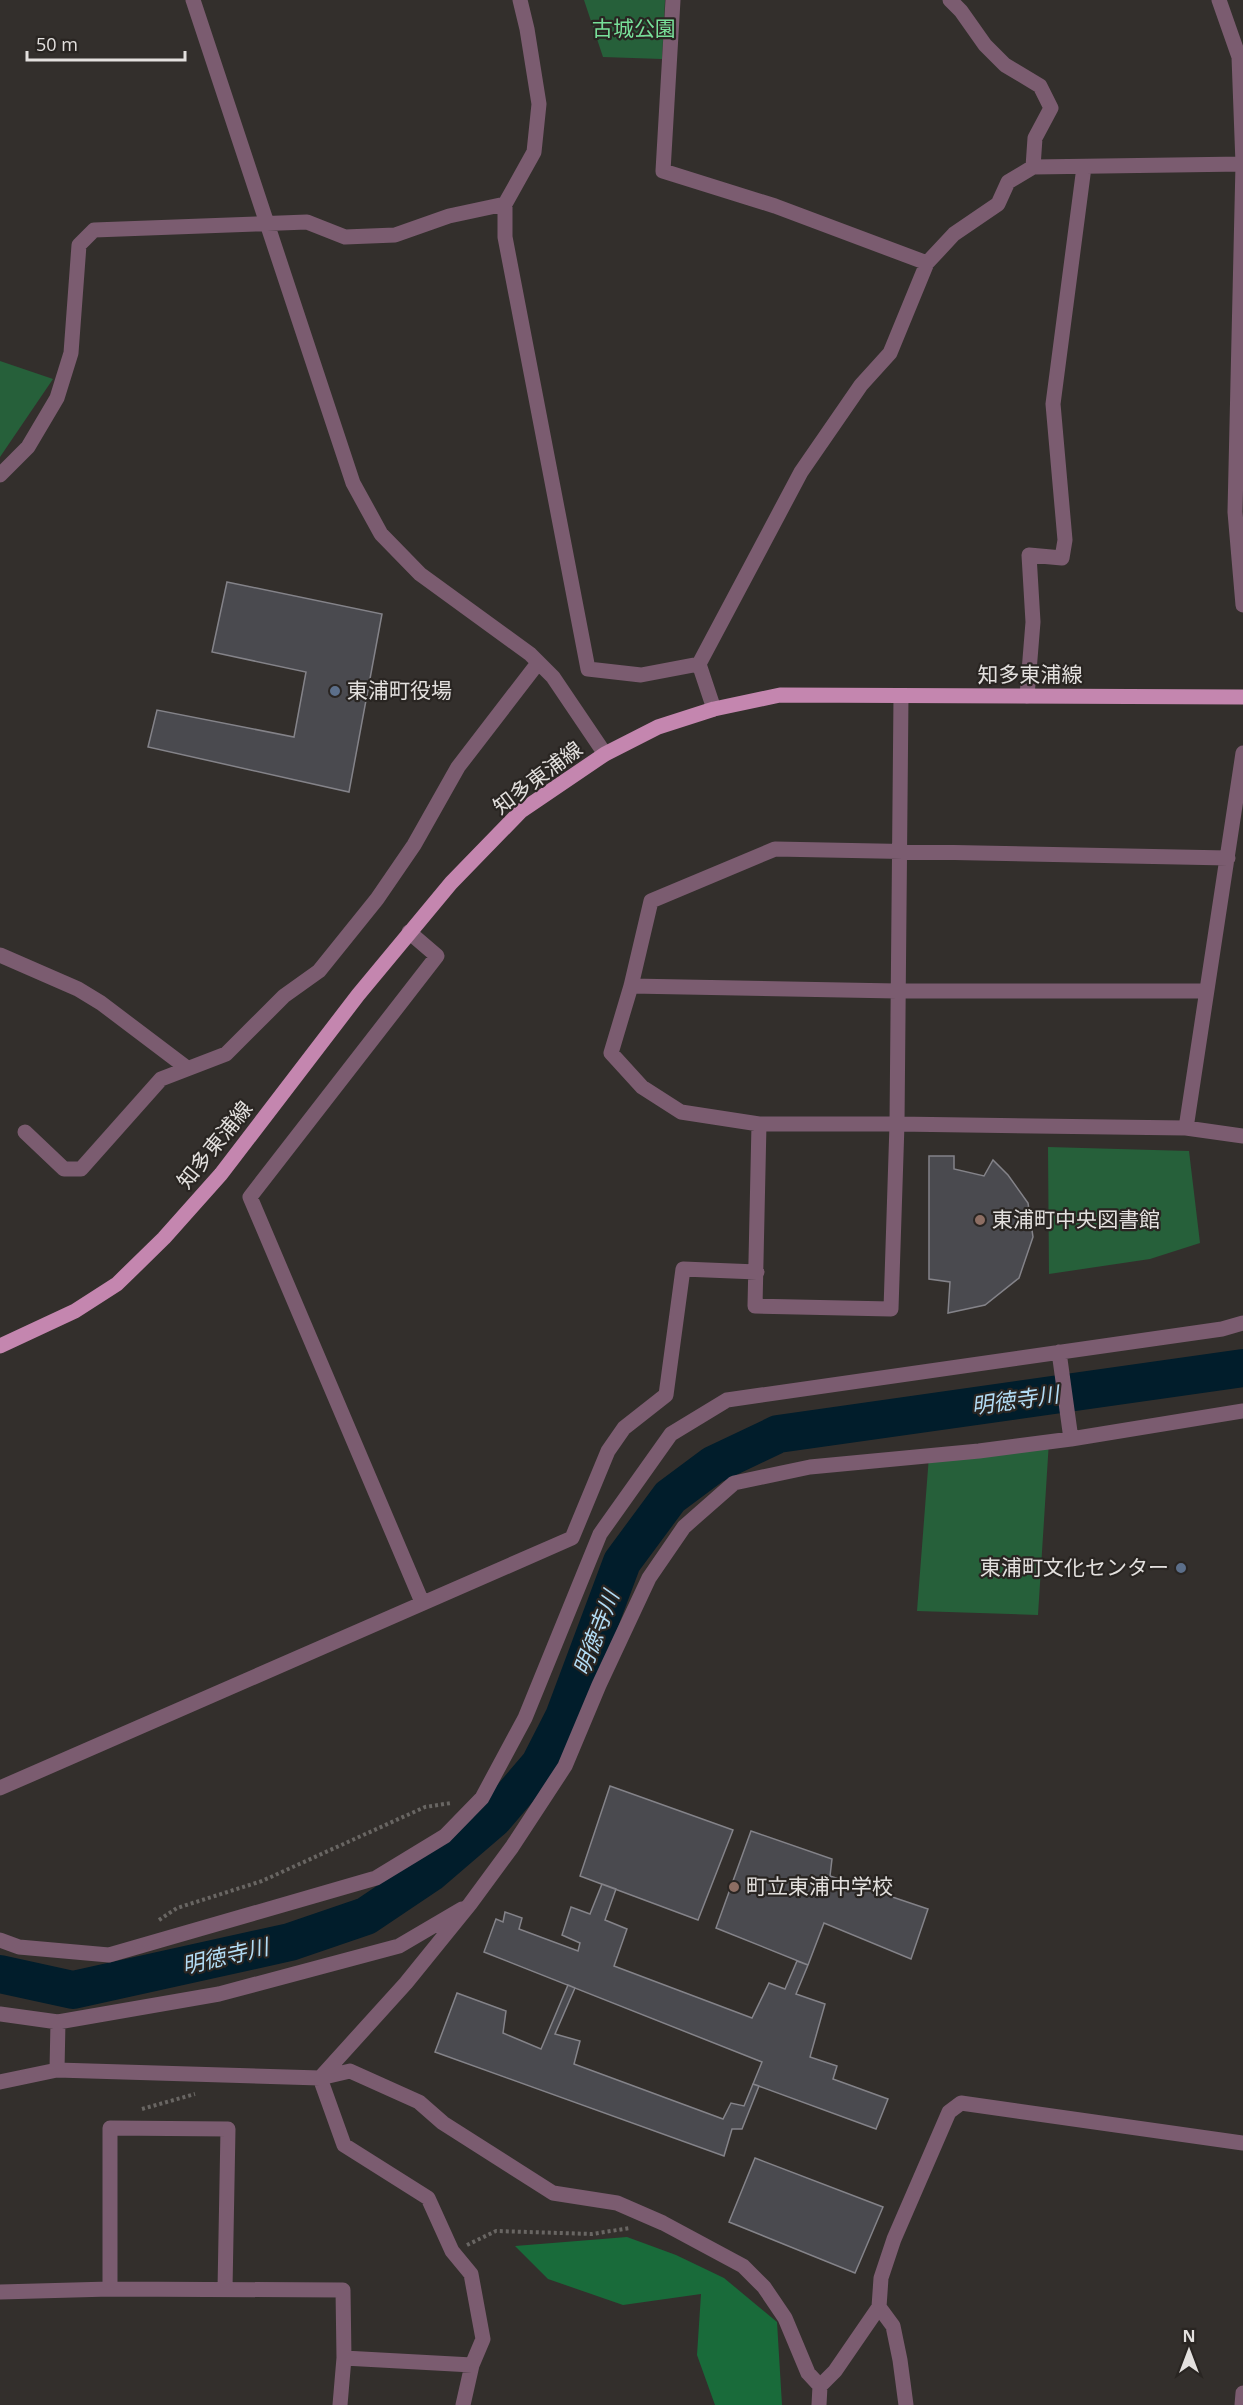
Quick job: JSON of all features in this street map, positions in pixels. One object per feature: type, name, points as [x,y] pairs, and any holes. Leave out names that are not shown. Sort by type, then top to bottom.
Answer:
[{"type":"main road","name":"知多東浦線","points":[[0,1346],[75,1311],[117,1284],[164,1238],[221,1174],[358,995],[451,883],[521,811],[605,754],[658,727],[714,709],[780,695],[1243,697]]},
{"type":"street","points":[[193,0],[353,483],[381,534],[420,574],[538,663],[553,677],[605,754]]},
{"type":"street","points":[[520,0],[539,104],[534,152],[505,204],[505,237],[588,669],[641,675],[699,664]]},
{"type":"street","points":[[673,0],[663,171],[775,206],[927,263]]},
{"type":"street","points":[[950,0],[961,10],[985,45],[1005,65],[1040,86],[1051,108],[1035,138],[1033,167]]},
{"type":"street","points":[[1219,0],[1239,57],[1243,164],[1235,512],[1243,604]]},
{"type":"street","points":[[714,709],[699,664],[801,472],[861,385],[890,353],[927,263],[954,234],[998,204],[1008,182],[1033,167],[1243,164]]},
{"type":"street","points":[[1027,696],[1033,622],[1029,555],[1062,558],[1065,540],[1053,405],[1084,167]]},
{"type":"street","points":[[0,475],[28,447],[57,398],[71,353],[80,245],[94,230],[307,222],[345,237],[395,235],[449,216],[505,204]]},
{"type":"street","points":[[25,1132],[64,1169],[81,1169],[161,1079],[226,1054],[284,996],[319,971],[377,898],[414,845],[458,767],[538,663]]},
{"type":"street","points":[[759,1124],[757,1272],[754,1306],[891,1309],[897,1124],[901,696]]},
{"type":"street","points":[[1186,1128],[1243,753]]},
{"type":"street","points":[[1228,858],[774,849],[651,901],[631,986],[611,1053],[642,1088],[681,1112],[759,1124],[1186,1128],[1243,1136]]},
{"type":"street","points":[[410,932],[437,956],[250,1197],[422,1602]]},
{"type":"street","points":[[0,955],[78,989],[187,1068]]},
{"type":"street","points":[[631,986],[897,991],[1206,991]]},
{"type":"street","points":[[0,1788],[572,1538],[608,1451],[624,1428],[666,1395],[683,1269],[757,1272]]},
{"type":"street","points":[[0,1940],[19,1947],[109,1955],[376,1878],[445,1836],[482,1798],[525,1718],[600,1534],[671,1434],[727,1400],[1222,1329],[1243,1323]]},
{"type":"street","points":[[1059,1352],[1071,1439]]},
{"type":"street","points":[[320,2078],[406,1983],[470,1905],[512,1846],[565,1767],[599,1685],[649,1578],[684,1527],[734,1484],[810,1467],[979,1451],[1071,1439],[1243,1411]]},
{"type":"street","points":[[0,2014],[58,2022],[219,1994],[399,1946],[470,1905]]},
{"type":"street","points":[[57,2070],[58,2022]]},
{"type":"street","points":[[0,2082],[57,2070],[320,2078],[350,2071],[419,2102],[443,2122],[553,2193],[617,2203],[663,2223],[743,2266],[764,2287],[785,2318],[808,2373],[820,2386]]},
{"type":"street","points":[[320,2078],[344,2145],[428,2198],[452,2251],[471,2274],[483,2339],[472,2365],[463,2405]]},
{"type":"street","points":[[819,2405],[820,2386],[835,2371],[879,2307],[881,2278],[894,2240],[949,2112],[961,2103],[1243,2143]]},
{"type":"street","points":[[110,2289],[110,2128],[228,2129],[225,2289]]},
{"type":"street","points":[[0,2292],[110,2289],[343,2290],[344,2358],[340,2405]]},
{"type":"street","points":[[879,2307],[893,2326],[906,2405]]},
{"type":"street","points":[[344,2358],[472,2365]]},
{"type":"street","points":[[1242,2405],[1243,2393]]},
{"type":"path","points":[[157,1922],[177,1908],[262,1881],[424,1807],[482,1798]]},
{"type":"path","points":[[140,2110],[197,2093]]},
{"type":"path","points":[[452,2251],[496,2231],[592,2234],[663,2223]]},
{"type":"green space","name":"古城公園","points":[[584,0],[665,0],[662,59],[603,57]]},
{"type":"green space","points":[[0,361],[53,379],[0,457]]},
{"type":"green space","points":[[1048,1147],[1189,1151],[1200,1243],[1150,1259],[1049,1274]]},
{"type":"green space","points":[[1049,1441],[1038,1615],[917,1611],[929,1456]]},
{"type":"green space","points":[[627,2237],[676,2255],[724,2278],[777,2322],[782,2405],[715,2405],[697,2355],[701,2294],[623,2305],[548,2279],[515,2246]]},
{"type":"building","name":"東浦町役場","points":[[227,582],[382,614],[349,792],[148,747],[157,710],[294,737],[306,672],[212,652]]},
{"type":"building","name":"東浦町中央図書館","points":[[929,1156],[954,1156],[954,1169],[984,1176],[993,1160],[1008,1175],[1028,1203],[1033,1237],[1019,1278],[985,1305],[948,1313],[950,1282],[929,1279]]},
{"type":"building","points":[[610,1786],[733,1830],[698,1920],[580,1876]]},
{"type":"building","points":[[751,1831],[832,1859],[830,1876],[928,1909],[911,1959],[824,1923],[808,1965],[716,1928]]},
{"type":"building","points":[[602,1884],[616,1889],[605,1920],[627,1929],[614,1966],[752,2018],[769,1983],[785,1989],[797,1961],[808,1965],[796,1994],[825,2004],[810,2057],[837,2066],[833,2079],[888,2099],[876,2129],[753,2084],[762,2062],[484,1952],[496,1919],[503,1922],[505,1912],[522,1918],[519,1929],[578,1951],[580,1943],[562,1935],[571,1907],[590,1914]]},
{"type":"building","points":[[568,1985],[575,1988],[555,2034],[580,2041],[574,2064],[723,2119],[731,2103],[744,2106],[753,2084],[759,2086],[742,2129],[732,2129],[724,2156],[435,2052],[457,1993],[506,2011],[503,2033],[541,2049]]},
{"type":"building","points":[[755,2158],[883,2207],[855,2273],[729,2222]]},
{"type":"waterway","name":"明徳寺川","points":[[0,1974],[73,1990],[290,1942],[366,1916],[430,1873],[494,1818],[540,1764],[564,1717],[622,1562],[670,1497],[713,1465],[778,1434],[1243,1368]]},
{"type":"place","name":"東浦町役場","points":[[335,691]]},
{"type":"place","name":"東浦町中央図書館","points":[[980,1220]]},
{"type":"place","name":"東浦町文化センター","points":[[1181,1568]]},
{"type":"place","name":"町立東浦中学校","points":[[734,1887]]}]
